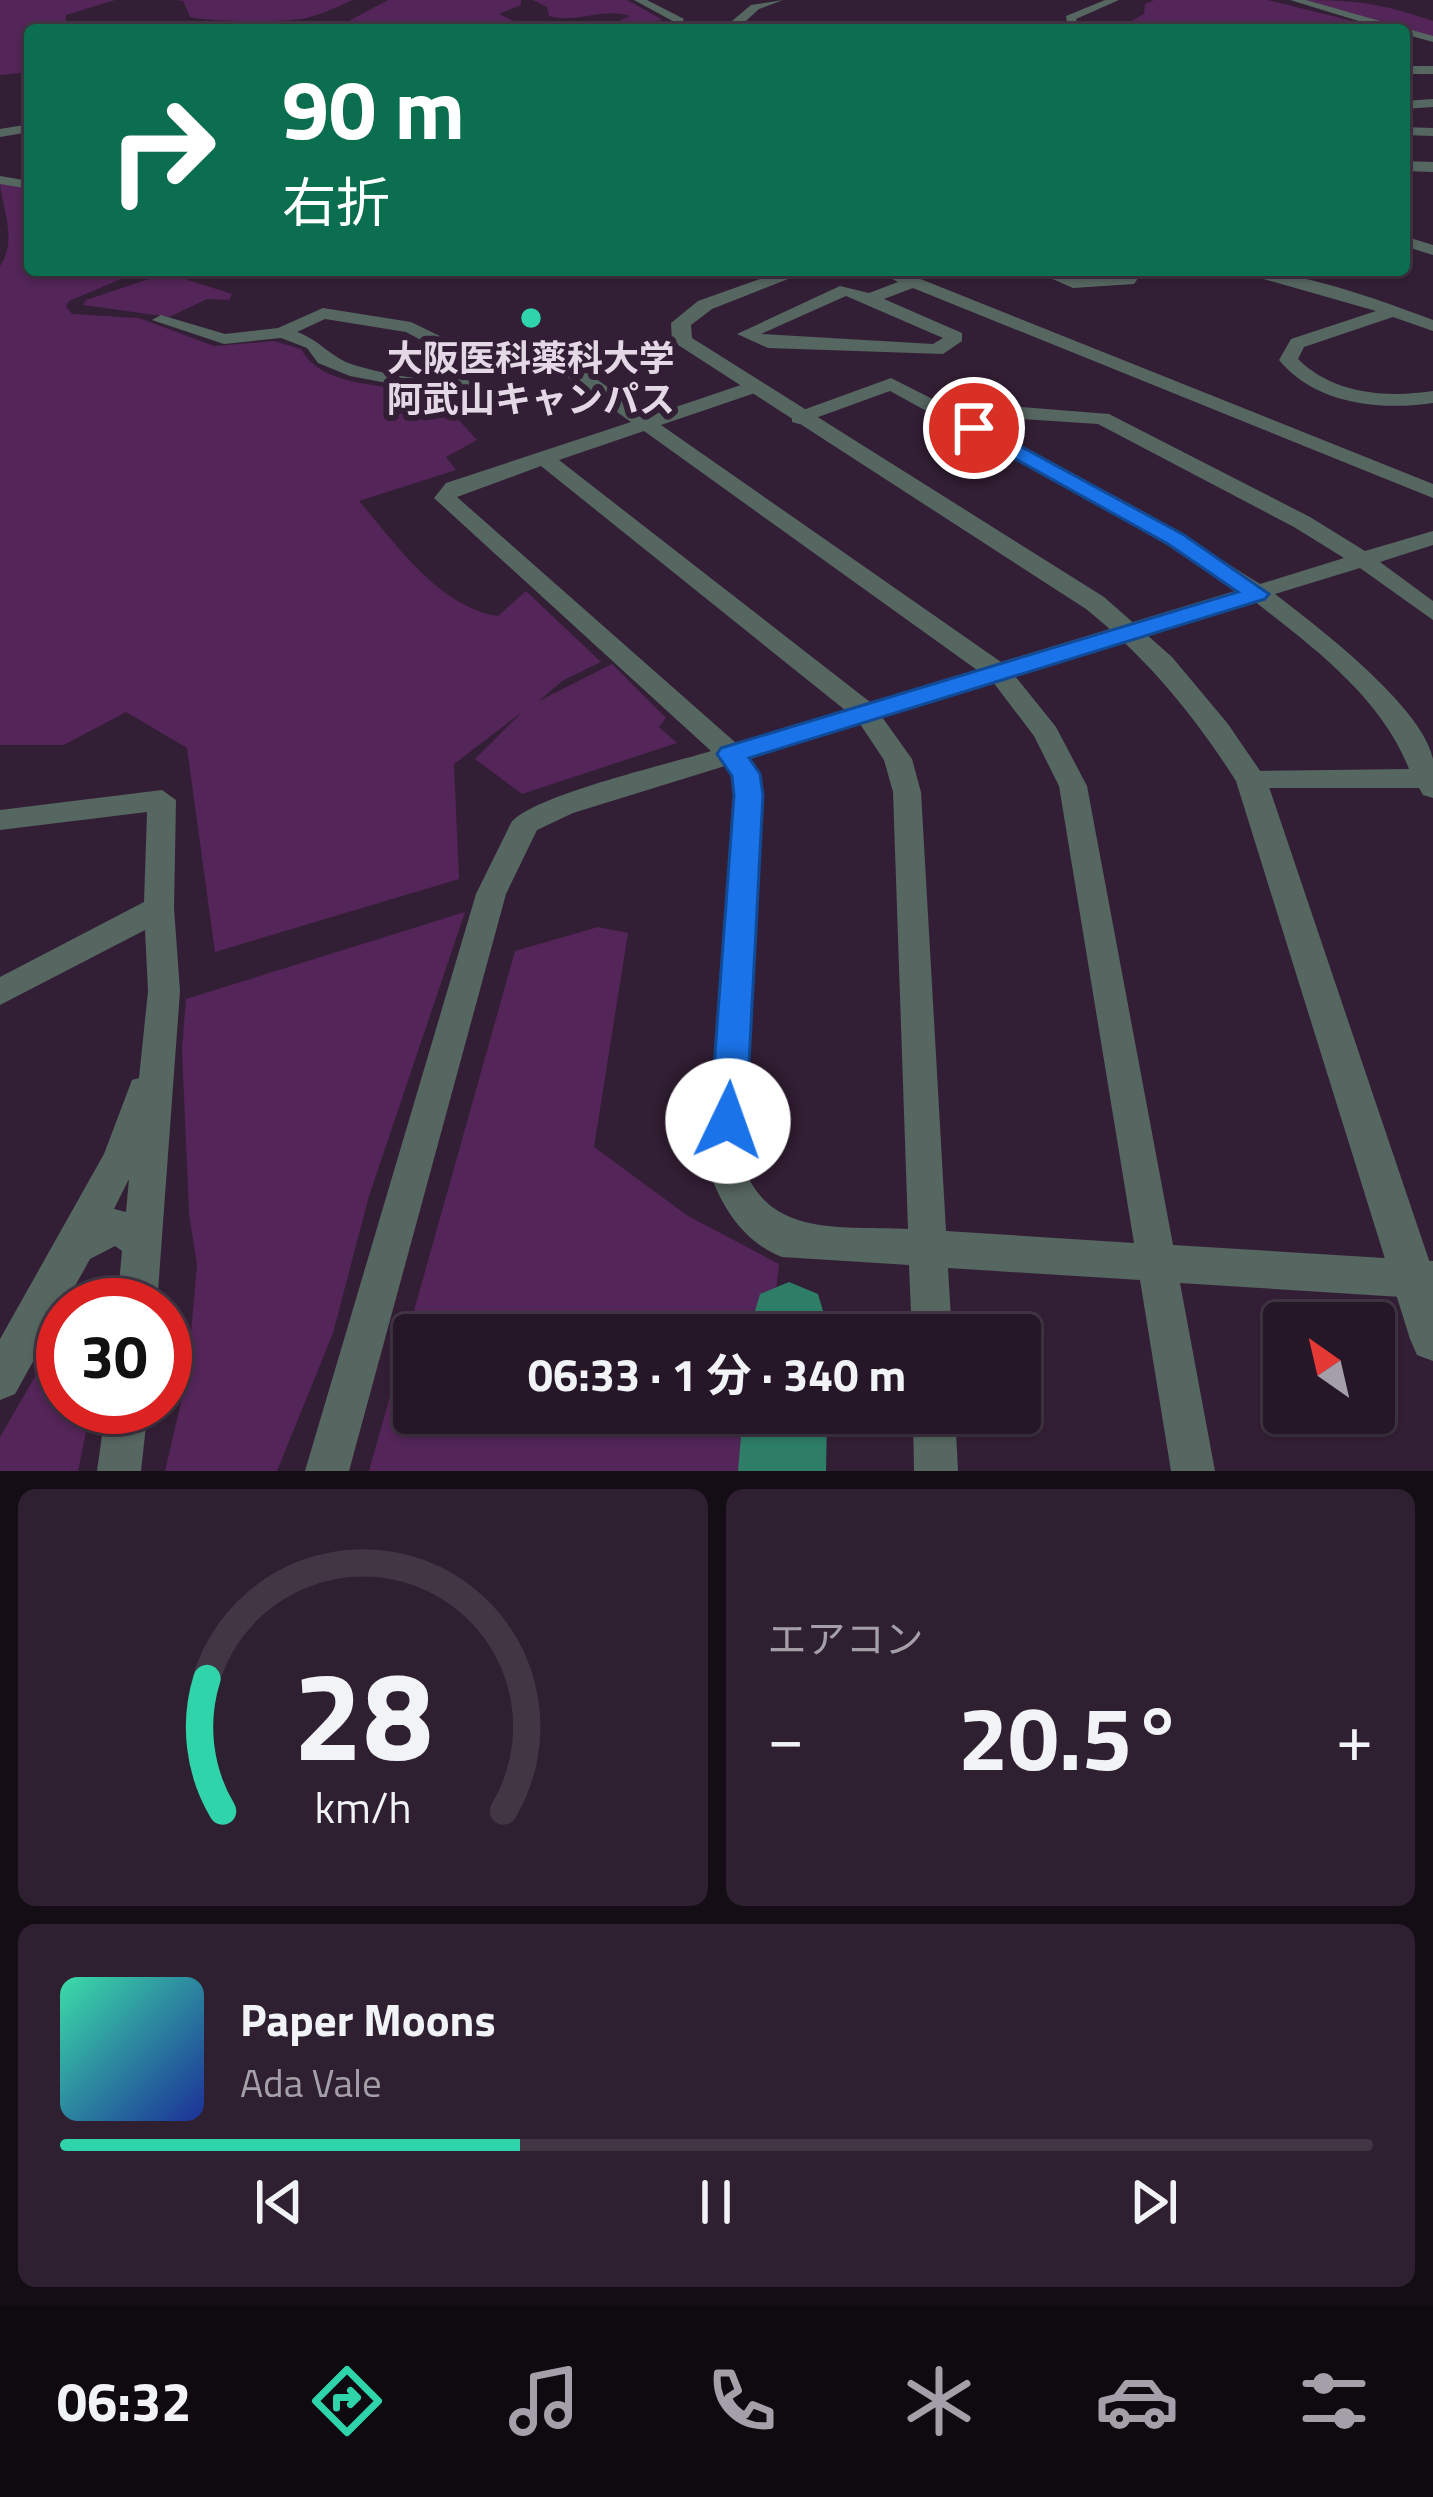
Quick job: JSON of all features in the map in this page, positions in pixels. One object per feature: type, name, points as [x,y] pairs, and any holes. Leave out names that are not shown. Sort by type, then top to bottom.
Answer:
[{"type":"street","points":[[639,0],[678,16],[682,20],[677,24]]},
{"type":"street","points":[[736,24],[755,7],[778,0]]},
{"type":"street","points":[[1295,0],[1378,24]]},
{"type":"street","points":[[1065,3],[1108,3]]},
{"type":"street","points":[[1071,24],[1070,19],[1108,3]]},
{"type":"street","points":[[785,276],[705,305],[682,323],[680,337],[689,350],[1134,632],[1209,714],[1251,782],[1423,1279],[1433,1339]]},
{"type":"street","points":[[898,276],[1433,492]]},
{"type":"street","points":[[1061,276],[1093,285],[1131,276]]},
{"type":"street","points":[[1262,276],[1433,326]]},
{"type":"street","points":[[869,299],[956,337],[937,350],[914,352],[851,343],[767,343],[746,334],[846,290],[869,299],[912,282]]},
{"type":"street","points":[[1392,312],[1297,343],[1288,360],[1312,378],[1357,394],[1398,401],[1433,397]]},
{"type":"street","points":[[161,320],[224,339],[282,333],[323,314],[411,327],[440,343],[578,375],[998,673],[1046,733],[1073,786],[1193,1471]]},
{"type":"street","points":[[282,333],[310,342],[325,359],[350,370],[429,385],[466,384]]},
{"type":"street","points":[[799,418],[891,384],[1176,539],[1257,594],[1343,664],[1408,735],[1430,783],[1251,782]]},
{"type":"street","points":[[751,388],[454,488],[446,500],[731,754],[746,774],[749,795],[726,1167],[734,1190],[782,1239],[1423,1279]]},
{"type":"street","points":[[974,428],[1021,413],[1102,418],[1302,522],[1365,561],[1433,613]]},
{"type":"street","points":[[544,458],[866,713],[898,759],[907,792],[931,1314]]},
{"type":"street","points":[[327,1471],[491,894],[526,823],[563,806],[1433,538]]},
{"type":"street","points":[[1408,735],[1433,719]]},
{"type":"street","points":[[0,820],[162,800],[159,908],[164,991],[138,1278]]},
{"type":"street","points":[[0,992],[159,908]]},
{"type":"street","points":[[0,1379],[121,1158],[159,1048]]},
{"type":"street","points":[[76,1246],[117,1226],[140,1241]]},
{"type":"street","points":[[119,1471],[124,1434]]},
{"type":"street","points":[[935,1434],[936,1471]]},
{"type":"shaded area","points":[[0,0],[115,0],[66,15],[65,24],[24,24],[24,73],[0,75]]},
{"type":"shaded area","points":[[177,0],[353,0],[307,18],[248,21],[190,17],[183,1]]},
{"type":"shaded area","points":[[388,0],[521,0],[521,5],[499,14],[516,22],[569,24],[343,24]]},
{"type":"shaded area","points":[[533,0],[627,0],[663,20],[612,24],[630,16],[560,18],[549,16],[547,7]]},
{"type":"shaded area","points":[[1154,0],[1268,0],[1365,24],[1125,24],[1144,14],[1145,4]]},
{"type":"shaded area","points":[[1305,0],[1356,2],[1399,11],[1433,21],[1433,37],[1410,30],[1410,24],[1388,24]]},
{"type":"shaded area","points":[[0,183],[24,187],[24,276],[128,276],[69,301],[66,306],[72,314],[139,318],[214,346],[274,341],[301,349],[332,375],[403,390],[403,401],[445,405],[477,440],[446,457],[456,470],[359,501],[420,571],[457,600],[498,616],[526,591],[601,662],[562,681],[539,701],[612,664],[666,718],[659,727],[677,743],[522,794],[475,759],[522,712],[454,764],[459,879],[215,952],[187,748],[126,712],[64,745],[0,745],[0,266],[8,235]]},
{"type":"shaded area","points":[[176,276],[232,294],[229,300],[207,299],[169,317],[83,305],[152,278]]},
{"type":"shaded area","points":[[465,912],[369,1196],[333,1333],[277,1471],[165,1471],[174,1434],[192,1434],[197,1265],[189,1214],[182,1049],[186,999]]},
{"type":"shaded area","points":[[598,927],[628,933],[594,1147],[688,1216],[779,1264],[773,1314],[413,1314],[515,951]]},
{"type":"shaded area","points":[[36,1375],[36,1434],[86,1434],[78,1471],[0,1471],[0,1437]]},
{"type":"shaded area","points":[[393,1386],[393,1434],[762,1434],[758,1471],[369,1471]]},
{"type":"waterway","points":[[782,1471],[784,1434]]},
{"type":"place","name":"大阪医科薬科大学 阿武山キャンパス","points":[[531,318]]},
{"type":"route","points":[[728,1121],[749,795],[746,774],[731,754],[1257,594],[1176,539],[974,428]]}]
